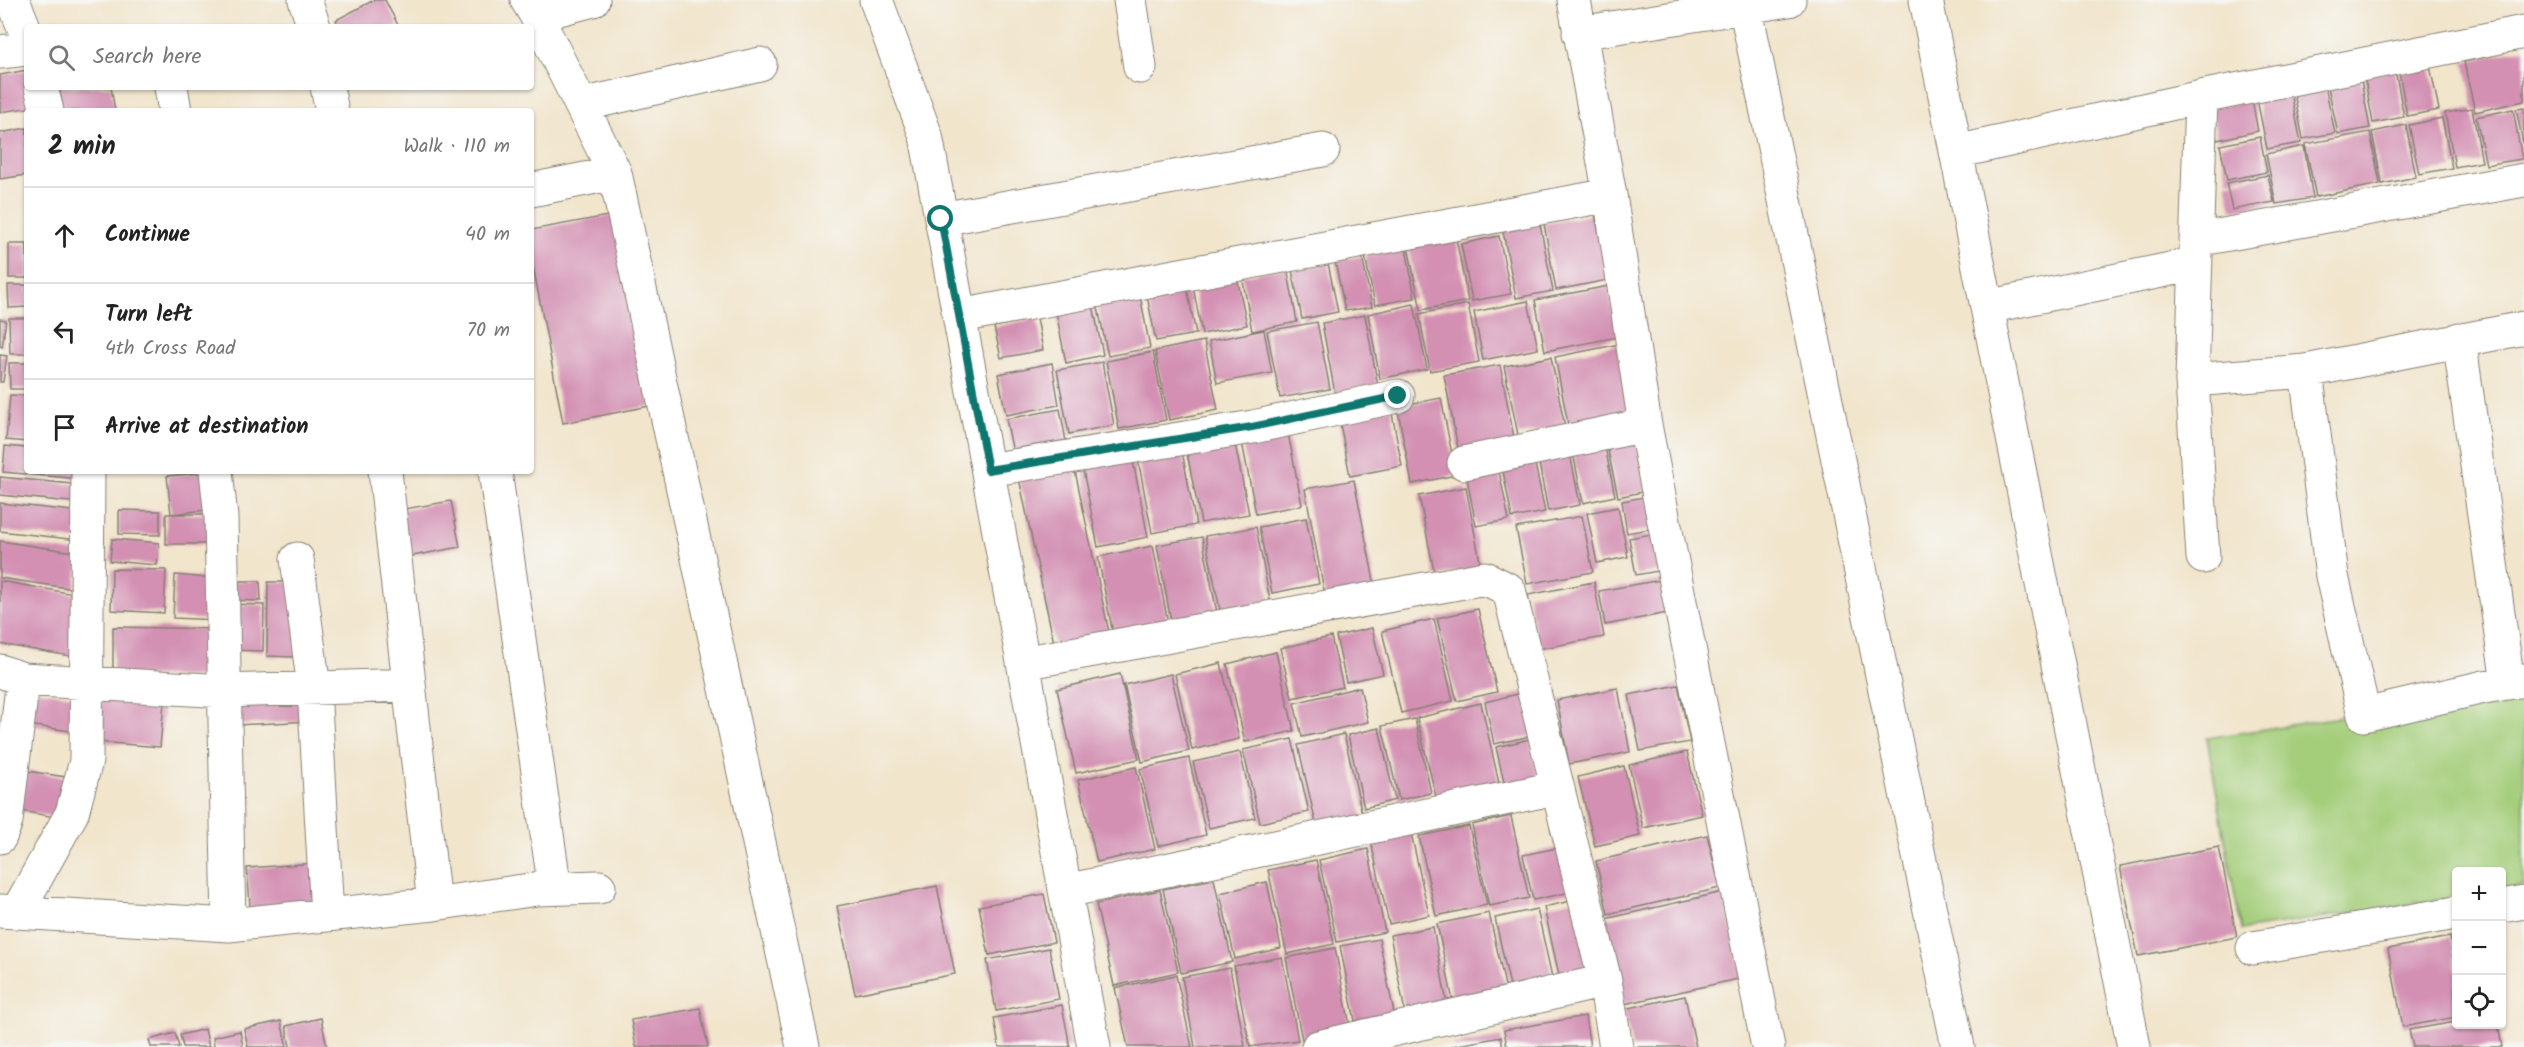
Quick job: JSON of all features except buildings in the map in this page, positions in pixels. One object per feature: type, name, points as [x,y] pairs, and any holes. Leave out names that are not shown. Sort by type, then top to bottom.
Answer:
[{"type":"street","points":[[13,0],[24,28]]},
{"type":"street","points":[[305,0],[313,24]]},
{"type":"street","points":[[593,0],[532,7],[615,173],[803,1047]]},
{"type":"street","points":[[876,0],[926,136],[1094,1047]]},
{"type":"street","points":[[1130,0],[1140,68]]},
{"type":"street","points":[[1574,0],[1610,195],[1645,424],[1768,1047]]},
{"type":"street","points":[[1580,33],[1744,3],[1789,0]]},
{"type":"street","points":[[1926,0],[2134,1047]]},
{"type":"street","points":[[1744,3],[1958,1047]]},
{"type":"street","points":[[1956,152],[2201,97],[2524,32]]},
{"type":"street","points":[[0,52],[24,49]]},
{"type":"street","points":[[581,105],[760,64]]},
{"type":"street","points":[[42,90],[46,108]]},
{"type":"street","points":[[172,90],[174,108]]},
{"type":"street","points":[[328,90],[331,108]]},
{"type":"street","points":[[2201,97],[2192,380],[2203,557]]},
{"type":"street","points":[[941,219],[1323,150]]},
{"type":"street","points":[[534,189],[615,173]]},
{"type":"street","points":[[1987,307],[2195,252],[2524,180]]},
{"type":"street","points":[[960,316],[1610,195]]},
{"type":"street","points":[[2192,380],[2306,371],[2524,328]]},
{"type":"street","points":[[2306,371],[2332,576],[2364,715],[2516,682],[2459,339]]},
{"type":"street","points":[[988,470],[1252,427],[1398,396]]},
{"type":"street","points":[[1464,463],[1645,424]]},
{"type":"street","points":[[88,474],[86,761],[72,813],[8,911],[229,925],[434,904],[537,889],[599,887]]},
{"type":"street","points":[[216,474],[220,517],[229,925]]},
{"type":"street","points":[[385,474],[434,904]]},
{"type":"street","points":[[495,474],[553,876],[548,884],[537,889]]},
{"type":"street","points":[[297,559],[314,688],[327,915]]},
{"type":"street","points":[[1023,663],[1485,578],[1509,590],[1605,981],[1616,1047]]},
{"type":"street","points":[[0,837],[6,821],[5,788],[11,675],[88,683],[224,692],[409,685]]},
{"type":"street","points":[[1065,891],[1556,788]]},
{"type":"street","points":[[2506,905],[2524,902]]},
{"type":"street","points":[[2253,948],[2452,914]]},
{"type":"street","points":[[1317,1047],[1605,981]]},
{"type":"green space","points":[[2524,688],[2524,886],[2506,889],[2506,867],[2452,867],[2452,898],[2241,930],[2207,738]]},
{"type":"route","points":[[941,219],[988,470],[1252,427],[1398,396]]}]
